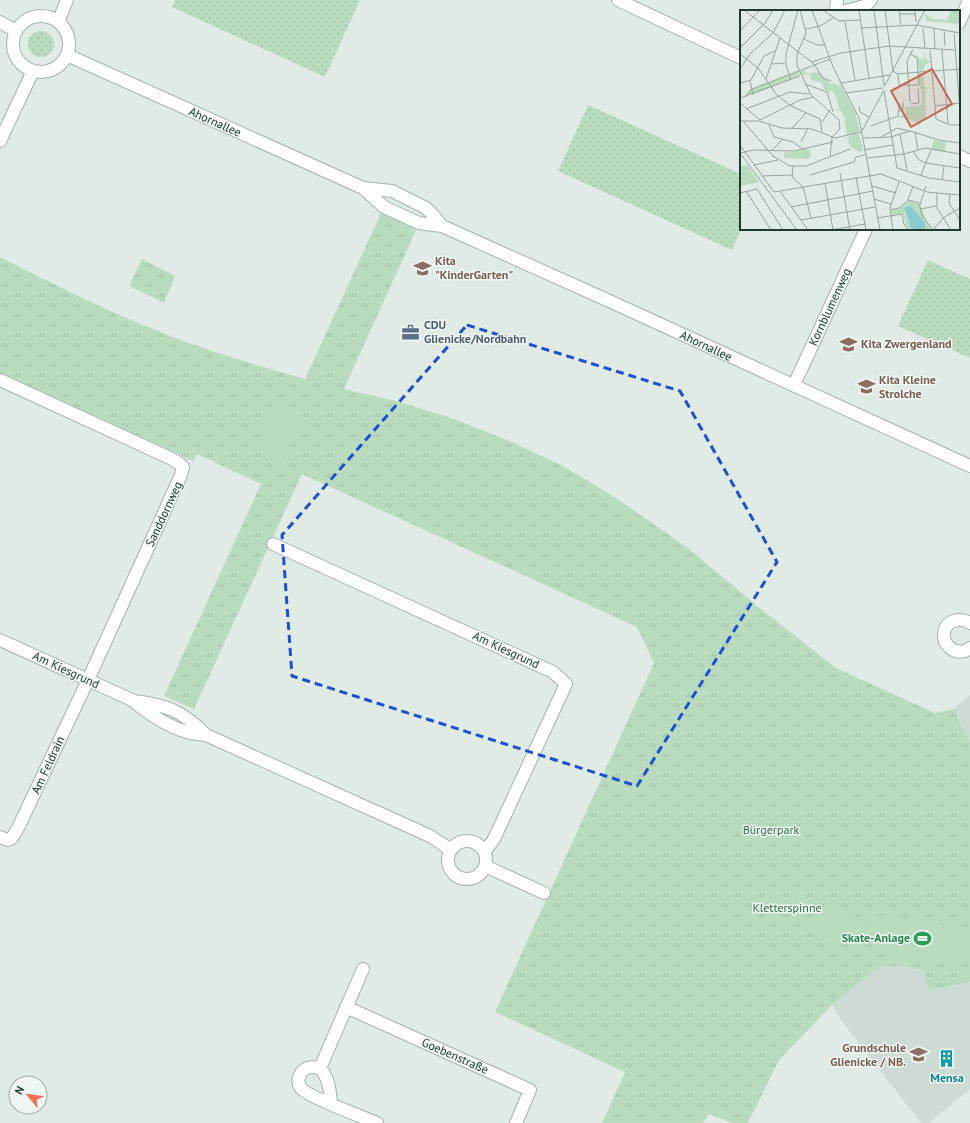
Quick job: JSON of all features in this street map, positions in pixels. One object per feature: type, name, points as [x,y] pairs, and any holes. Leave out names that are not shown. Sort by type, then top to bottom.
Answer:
[{"type":"street","points":[[58,22],[67,0]]},
{"type":"street","points":[[618,0],[740,58]]},
{"type":"street","points":[[836,10],[837,0]]},
{"type":"street","points":[[849,10],[865,6],[871,0]]},
{"type":"street","points":[[960,21],[969,0]]},
{"type":"street","points":[[35,17],[47,17],[58,22],[64,28],[68,37],[69,46],[67,55],[61,64],[53,69],[43,72],[33,71],[22,65],[15,55],[13,43],[16,31],[24,22],[35,17]]},
{"type":"street","points":[[0,22],[16,31]]},
{"type":"street","name":"Ahornallee","points":[[67,55],[363,188],[384,207],[390,210],[419,223],[442,226],[970,466]]},
{"type":"street","points":[[0,141],[33,71]]},
{"type":"street","points":[[960,156],[970,161]]},
{"type":"street","name":"Ahornallee","points":[[363,188],[392,191],[426,208],[442,226]]},
{"type":"street","name":"Kornblumenweg","points":[[794,385],[866,230]]},
{"type":"street","name":"Sanddornweg","points":[[0,380],[170,458],[180,464],[183,468],[88,680]]},
{"type":"street","name":"Am Kiesgrund","points":[[273,544],[553,672],[566,684],[494,839],[484,851]]},
{"type":"street","points":[[970,623],[963,620],[957,620],[946,627],[944,633],[944,639],[947,645],[952,649],[958,652],[970,648]]},
{"type":"street","name":"Am Kiesgrund","points":[[0,640],[132,700],[150,715],[169,725],[189,733],[206,734],[430,836],[451,850]]},
{"type":"street","name":"Am Feldrain","points":[[0,837],[8,840],[12,838],[18,828],[88,680]]},
{"type":"street","points":[[468,841],[478,844],[484,851],[486,859],[485,866],[480,874],[473,878],[463,879],[455,875],[450,868],[448,859],[451,850],[458,843],[468,841]]},
{"type":"street","points":[[485,866],[544,893]]},
{"type":"street","points":[[320,1068],[363,969]]},
{"type":"street","name":"Goebenstraße","points":[[346,1007],[530,1090],[516,1123]]},
{"type":"street","points":[[331,1104],[328,1082],[325,1074],[320,1068],[312,1067],[305,1069],[300,1075],[298,1082],[306,1093],[331,1104],[377,1123]]},
{"type":"highlighted area","points":[[467,325],[680,391],[777,562],[637,786],[292,676],[282,535]]},
{"type":"shaded area","points":[[970,695],[970,743],[954,709]]},
{"type":"shaded area","name":"Grundschule Glienicke / NB.","points":[[903,966],[925,971],[928,991],[970,982],[970,1089],[929,1123],[921,1123],[841,1020],[832,1005],[880,967]]},
{"type":"green space","points":[[175,0],[360,0],[325,77],[172,7]]},
{"type":"green space","points":[[41,31],[50,35],[54,44],[50,53],[41,57],[32,53],[28,44],[32,35]]},
{"type":"green space","points":[[588,105],[740,174],[741,230],[732,250],[558,171]]},
{"type":"green space","name":"Bürgerpark","points":[[382,211],[417,228],[344,389],[400,402],[457,420],[512,442],[565,467],[613,496],[688,548],[756,605],[836,668],[935,713],[954,709],[970,743],[970,982],[928,991],[925,971],[903,966],[880,967],[832,1005],[779,1060],[748,1123],[732,1123],[709,1114],[703,1123],[602,1123],[625,1072],[495,1012],[654,663],[637,627],[302,474],[194,709],[164,696],[261,484],[197,454],[193,461],[0,373],[0,257],[142,325],[215,352],[305,379]]},
{"type":"green space","points":[[142,259],[175,276],[164,303],[129,286]]},
{"type":"green space","points":[[928,260],[970,279],[970,358],[898,326]]},
{"type":"green space","points":[[277,403],[304,417],[278,466],[265,460],[269,452],[256,446]]},
{"type":"green space","points":[[814,911],[855,916],[852,939],[811,934]]},
{"type":"green space","name":"Skate-Anlage","points":[[867,915],[918,917],[970,936],[970,963],[885,960],[885,940],[866,936]]},
{"type":"place","name":"Kita \"KinderGarten\"","points":[[422,268]]},
{"type":"place","name":"CDU Glienicke/Nordbahn","points":[[411,332]]},
{"type":"place","name":"Kita Zwergenland","points":[[848,344]]},
{"type":"place","name":"Kita Kleine Strolche","points":[[866,387]]},
{"type":"place","name":"Skate-Anlage","points":[[923,938]]},
{"type":"place","name":"Grundschule Glienicke / NB.","points":[[919,1055]]},
{"type":"place","name":"Mensa","points":[[947,1059]]},
{"type":"park label","name":"Kletterspinne","points":[[787,908]]}]
